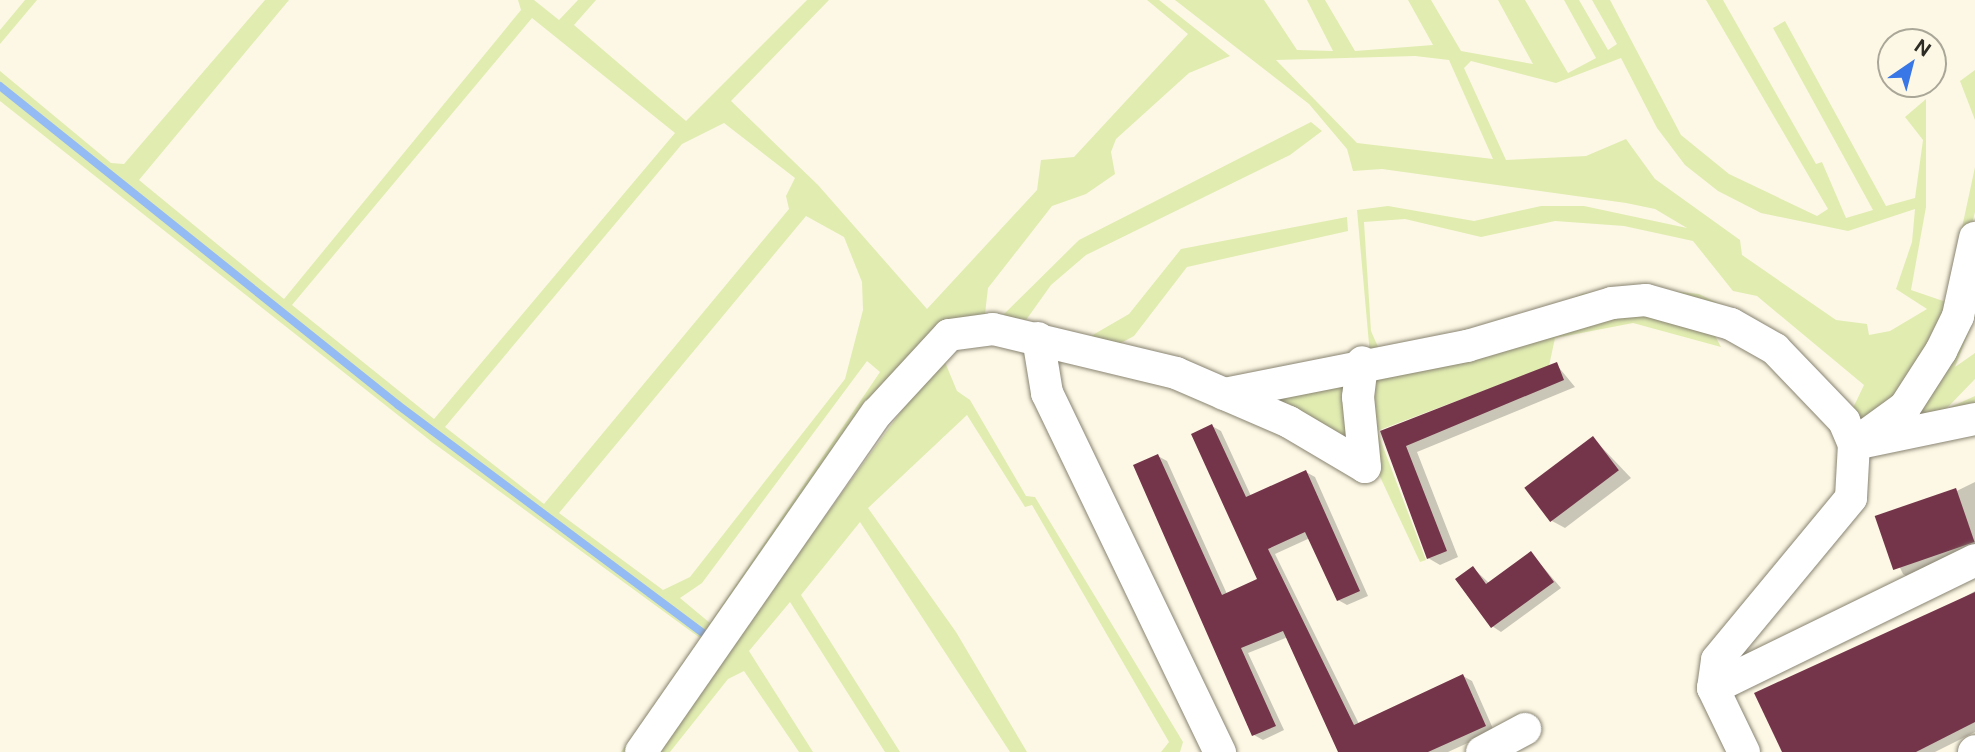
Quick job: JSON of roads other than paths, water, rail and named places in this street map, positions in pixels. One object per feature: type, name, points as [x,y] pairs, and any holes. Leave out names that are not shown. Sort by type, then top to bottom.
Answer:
[{"type":"street","points":[[1854,443],[1905,407],[1941,351],[1958,316],[1975,239]]},
{"type":"street","points":[[1224,394],[1362,362],[1467,346],[1612,303],[1646,300],[1731,324],[1774,349],[1844,421],[1854,443],[1851,498],[1740,628],[1717,660],[1713,688],[1744,752]]},
{"type":"street","points":[[641,752],[910,374],[963,329],[1038,338],[1176,373],[1289,422],[1365,467],[1358,397],[1362,362]]},
{"type":"street","points":[[1038,338],[1047,393],[1220,752]]},
{"type":"street","points":[[1854,443],[1975,419]]},
{"type":"street","points":[[1713,688],[1975,560]]},
{"type":"street","points":[[1482,752],[1525,729]]},
{"type":"waterway","points":[[0,86],[398,405],[704,634]]}]
